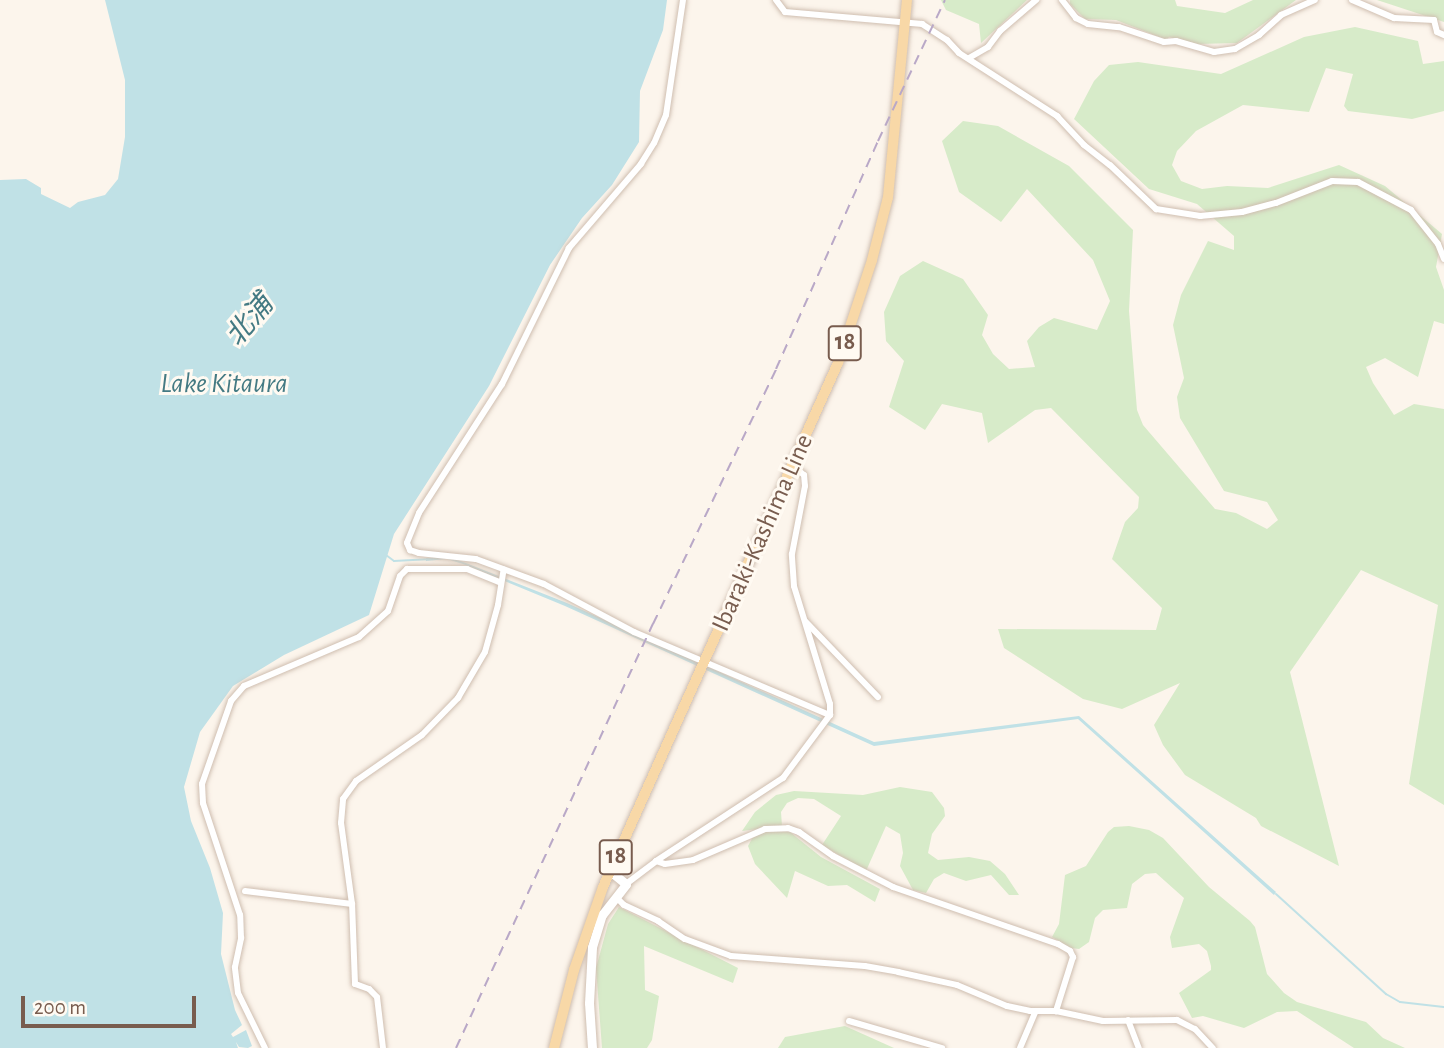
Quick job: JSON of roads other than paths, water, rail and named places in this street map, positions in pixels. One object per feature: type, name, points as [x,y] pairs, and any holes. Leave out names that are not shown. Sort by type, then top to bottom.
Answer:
[{"type":"main road","name":"Ibaraki-Kashima Line","points":[[554,1048],[574,970],[610,871],[794,467],[838,363],[879,235],[893,161],[907,0]]},
{"type":"main road","points":[[592,1048],[590,972],[598,926],[626,884],[610,871]]},
{"type":"main road","points":[[574,970],[590,972]]},
{"type":"street","points":[[683,0],[666,115],[654,143],[641,164],[569,248],[502,384],[410,531],[407,543],[410,550],[476,559],[544,584],[702,667],[827,720]]},
{"type":"street","points":[[776,0],[785,12],[922,24],[1057,116],[1084,145],[1110,165],[1156,209],[1200,216],[1242,212],[1276,203],[1318,185],[1343,180],[1358,182],[1410,210],[1424,224],[1444,259]]},
{"type":"street","points":[[969,58],[988,47],[1036,0]]},
{"type":"street","points":[[1062,0],[1076,18],[1088,24],[1119,27],[1164,42],[1177,41],[1214,52],[1235,49],[1259,35],[1281,15],[1315,0]]},
{"type":"street","points":[[1352,0],[1394,18],[1434,20],[1437,32],[1444,35]]},
{"type":"street","points":[[626,884],[656,861],[783,778],[827,720],[830,704],[794,586],[792,554],[804,475],[794,467]]},
{"type":"street","points":[[265,1048],[238,993],[235,967],[241,938],[240,915],[203,803],[202,784],[231,701],[244,687],[264,677],[359,637],[388,611],[400,576],[407,569],[467,569],[499,582]]},
{"type":"street","points":[[383,1048],[377,997],[369,989],[355,984],[352,904],[341,823],[343,799],[356,781],[422,735],[458,698],[485,652],[499,605],[499,582],[503,569]]},
{"type":"street","points":[[804,621],[878,697]]},
{"type":"street","points":[[656,861],[665,864],[693,860],[765,829],[788,828],[799,832],[833,856],[893,887],[1058,944],[1070,951],[1073,957],[1056,1011]]},
{"type":"street","points":[[245,891],[352,904]]},
{"type":"street","points":[[616,897],[624,905],[658,921],[685,939],[731,956],[887,970],[957,985],[1007,1006],[1035,1012],[1020,1048]]},
{"type":"street","points":[[1030,1011],[1056,1011],[1103,1021],[1177,1020],[1195,1028],[1213,1048]]},
{"type":"street","points":[[1128,1020],[1139,1048]]},
{"type":"street","points":[[849,1021],[942,1048]]},
{"type":"water","name":"Lake Kitaura","points":[[105,0],[667,0],[663,30],[640,91],[639,142],[612,185],[582,218],[550,265],[489,386],[394,534],[369,615],[284,655],[233,686],[200,732],[184,787],[191,821],[210,868],[223,913],[221,954],[235,1010],[242,1025],[231,1034],[233,1037],[246,1030],[252,1046],[248,1048],[239,1047],[236,1042],[238,1048],[0,1048],[0,180],[26,179],[41,188],[41,194],[70,208],[78,202],[105,195],[118,179],[125,137],[125,80]]},
{"type":"water","points":[[448,556],[567,603],[874,742],[1079,716],[1276,892],[1274,895],[1078,719],[874,746],[565,606],[463,564],[447,559],[426,561],[426,558]]},
{"type":"waterway","points":[[386,555],[394,561],[427,559]]},
{"type":"waterway","points":[[1276,894],[1386,994],[1400,1002],[1444,1007]]},
{"type":"railway","points":[[456,1048],[653,624],[776,369],[878,141],[945,0]]},
{"type":"water label","name":"北浦","points":[[250,321]]}]
